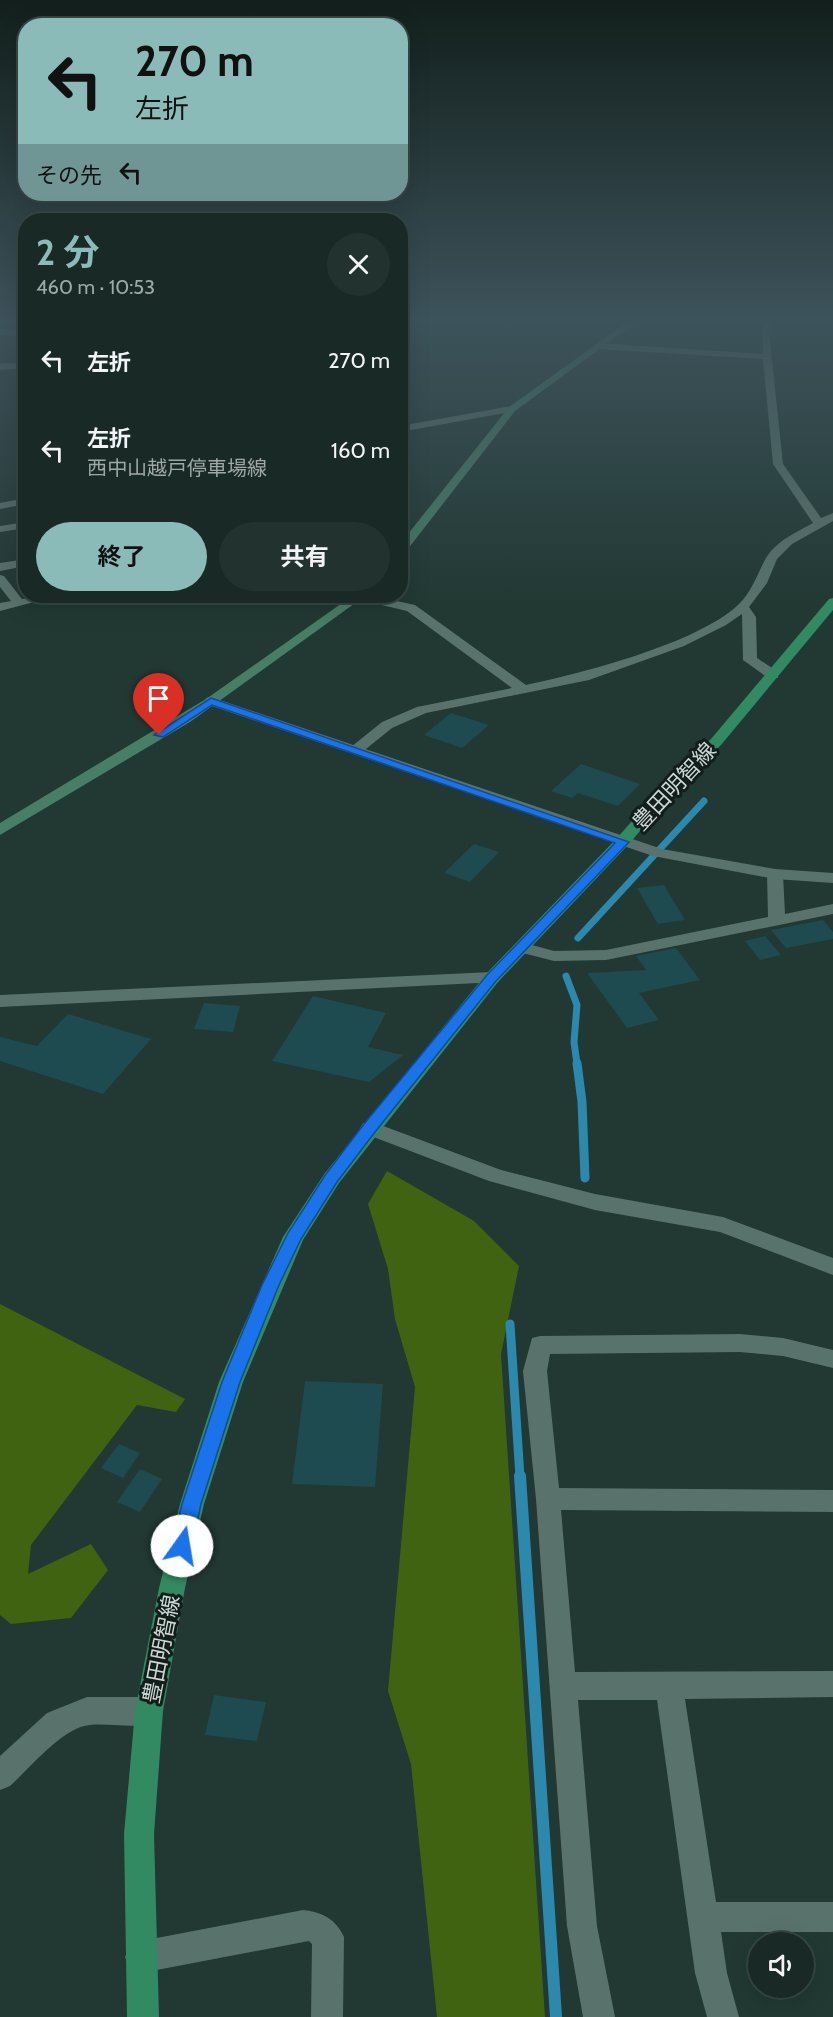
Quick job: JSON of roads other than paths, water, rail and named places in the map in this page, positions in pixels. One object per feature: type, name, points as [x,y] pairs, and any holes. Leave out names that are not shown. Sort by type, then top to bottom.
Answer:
[{"type":"main road","points":[[408,542],[506,417]]},
{"type":"main road","name":"豊田明智線","points":[[144,2017],[139,1834],[149,1711],[172,1588],[192,1504],[231,1382],[271,1285],[294,1237],[332,1178],[370,1128],[492,978],[623,842],[675,781],[716,742],[833,602]]},
{"type":"main road","points":[[0,830],[76,783],[124,758],[211,701],[350,603]]},
{"type":"street","points":[[408,428],[466,417]]},
{"type":"street","points":[[774,417],[778,464],[819,523]]},
{"type":"street","points":[[0,506],[18,503]]},
{"type":"street","points":[[356,750],[387,725],[422,710],[584,677],[679,644],[722,622],[742,608],[761,583],[772,558],[788,542],[833,516]]},
{"type":"street","points":[[0,529],[18,526]]},
{"type":"street","points":[[0,567],[18,564]]},
{"type":"street","points":[[0,579],[18,602]]},
{"type":"street","points":[[0,607],[19,603]]},
{"type":"street","points":[[390,603],[411,608],[523,689]]},
{"type":"street","points":[[742,608],[750,617],[750,660],[773,675]]},
{"type":"street","points":[[211,701],[659,853],[775,874],[833,878]]},
{"type":"street","points":[[775,874],[777,922]]},
{"type":"street","points":[[521,947],[554,956],[606,956],[833,909]]},
{"type":"street","points":[[0,1000],[492,978]]},
{"type":"street","points":[[370,1128],[496,1176],[595,1202],[723,1225],[833,1267]]},
{"type":"street","points":[[599,2017],[582,1926],[548,1498],[535,1371],[540,1345],[740,1343],[783,1347],[833,1359]]},
{"type":"street","points":[[548,1498],[833,1501]]},
{"type":"street","points":[[562,1686],[833,1684]]},
{"type":"street","points":[[669,1686],[711,1973],[723,2017]]},
{"type":"street","points":[[0,1776],[57,1723],[87,1711],[149,1711]]},
{"type":"street","points":[[702,1917],[833,1917]]},
{"type":"street","points":[[141,1957],[303,1925],[316,1927],[328,1937],[327,2017]]},
{"type":"waterway","points":[[578,938],[704,801]]},
{"type":"waterway","points":[[566,976],[577,1005],[574,1042],[577,1064]]},
{"type":"waterway","points":[[577,1063],[582,1102],[585,1178]]},
{"type":"waterway","points":[[510,1324],[520,1477]]},
{"type":"waterway","points":[[520,1476],[556,2017]]}]
